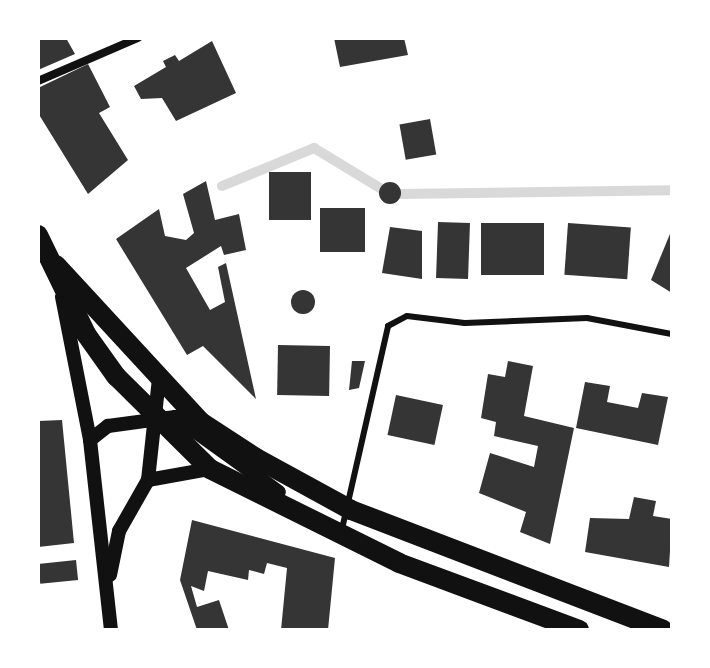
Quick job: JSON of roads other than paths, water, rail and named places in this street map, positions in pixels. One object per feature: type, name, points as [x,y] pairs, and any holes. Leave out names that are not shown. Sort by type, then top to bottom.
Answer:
[{"type":"main road","points":[[38,235],[56,265],[86,334],[155,420],[210,469],[339,536],[579,630]]},
{"type":"main road","points":[[56,265],[201,422],[346,507],[663,630]]},
{"type":"street","points":[[38,81],[138,38]]},
{"type":"street","points":[[56,265],[90,440],[111,630]]},
{"type":"street","points":[[107,583],[119,531],[148,480],[159,378]]},
{"type":"street","points":[[90,440],[108,426],[175,417],[212,450],[320,514],[346,507]]},
{"type":"street","points":[[148,480],[210,469]]},
{"type":"lane","points":[[339,536],[360,465],[388,326],[407,316],[465,323],[598,319],[672,334]]},
{"type":"waterway","points":[[222,186],[314,148],[383,190]]},
{"type":"waterway","points":[[400,194],[672,190]]}]
